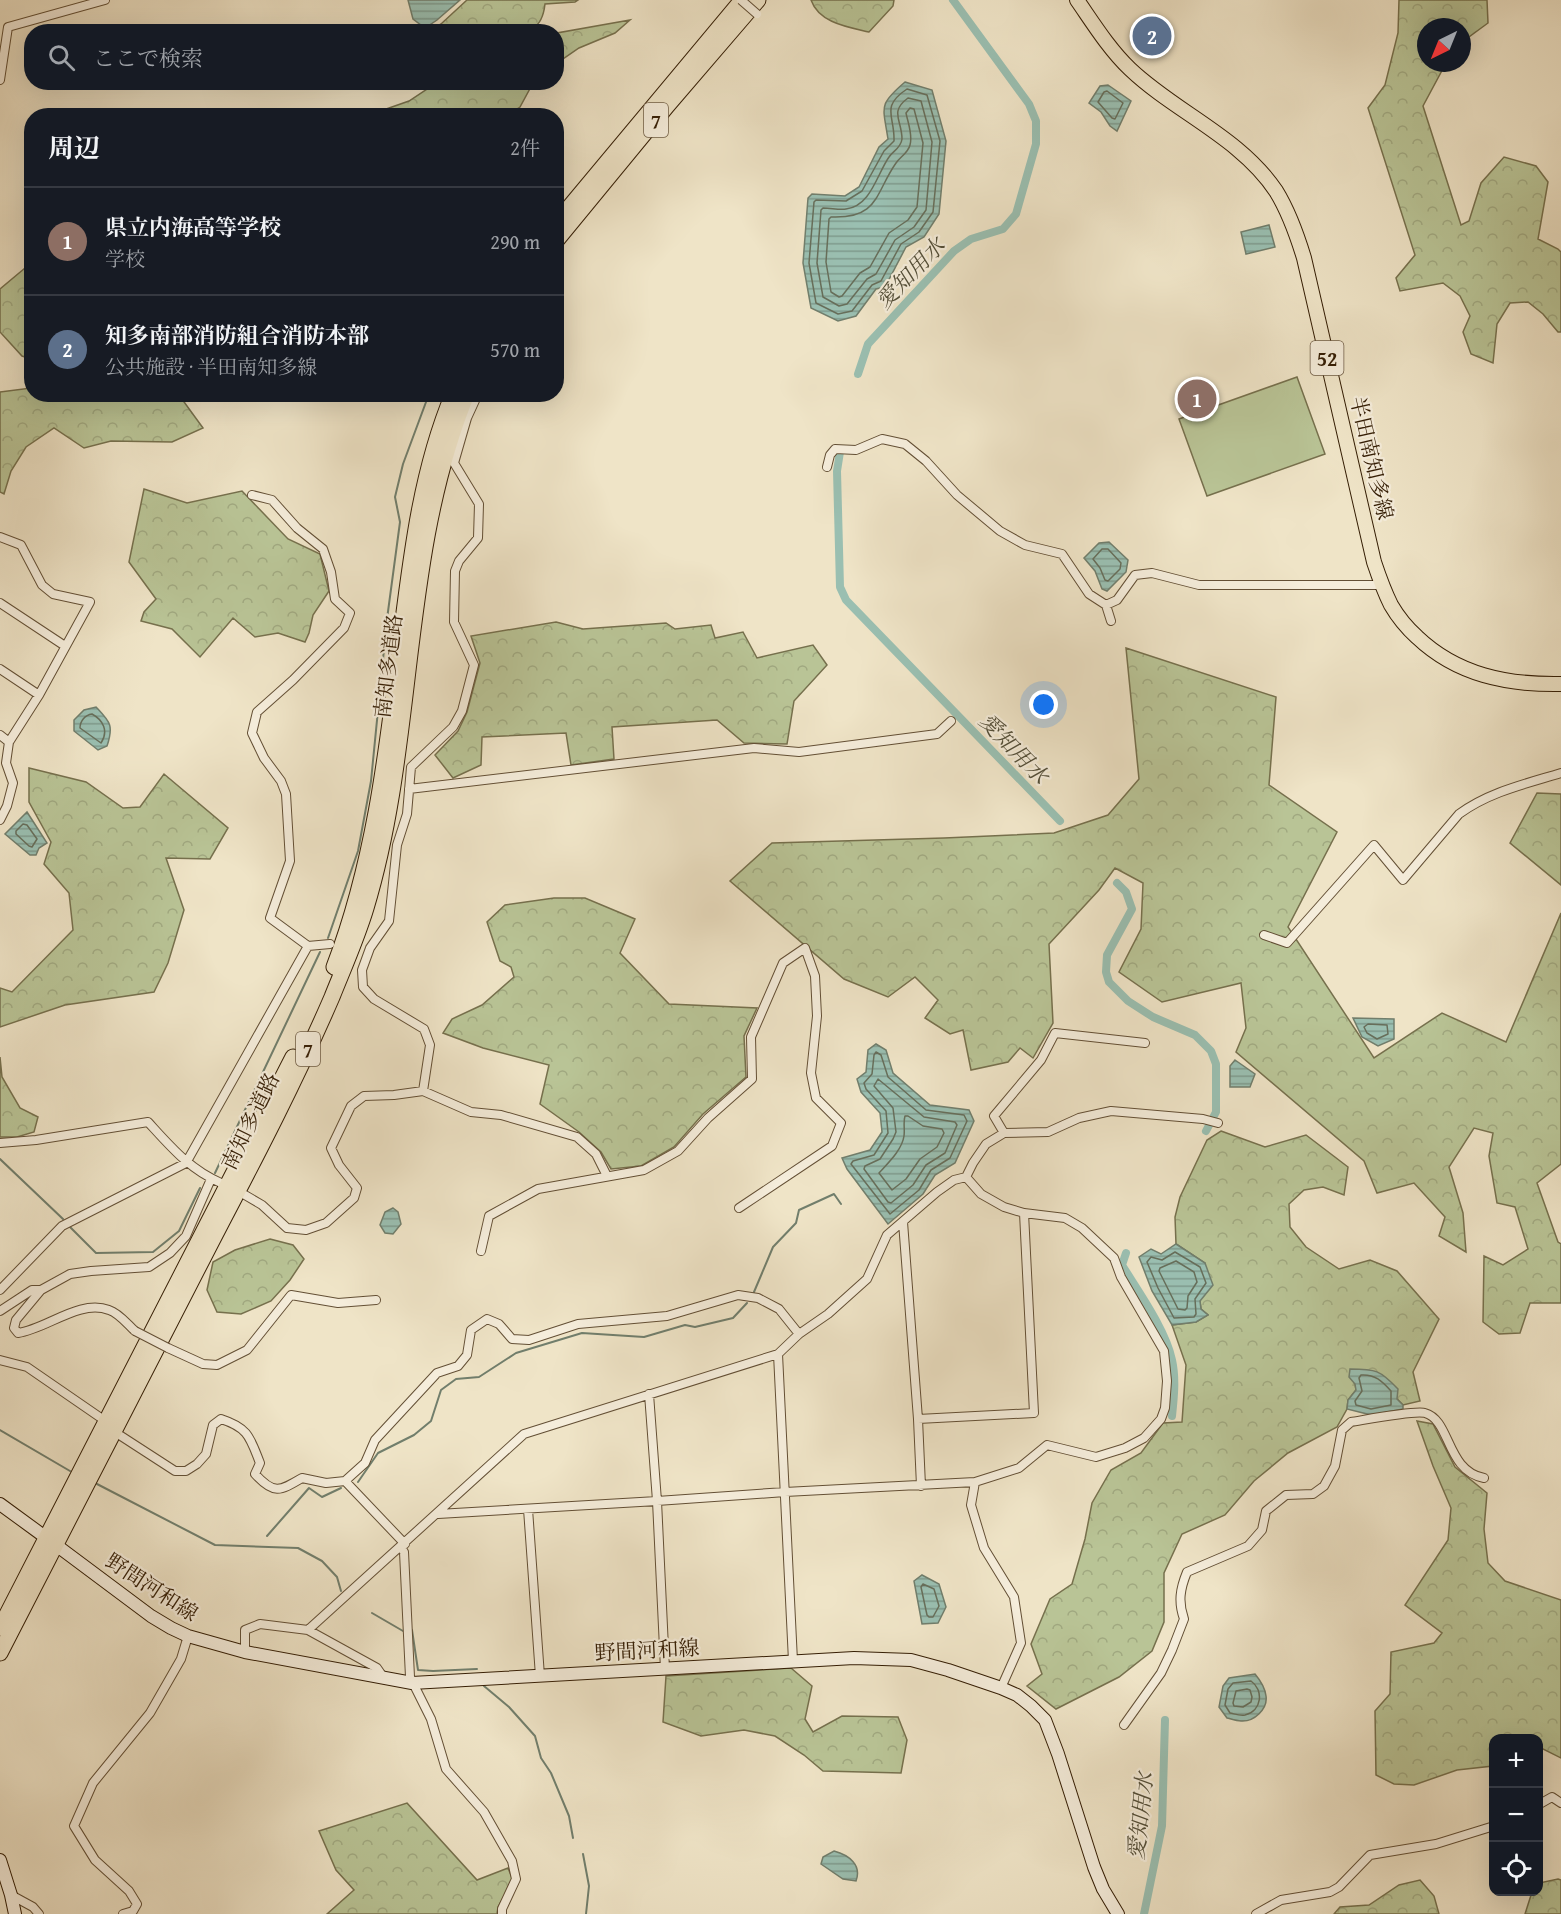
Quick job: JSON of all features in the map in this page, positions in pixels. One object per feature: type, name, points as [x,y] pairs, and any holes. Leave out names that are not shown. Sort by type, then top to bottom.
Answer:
[{"type":"highway","name":"7","points":[[564,213],[741,0]]},
{"type":"highway","name":"7","points":[[564,231],[667,106],[758,7]]},
{"type":"highway","name":"南知多道路","points":[[0,1628],[296,1052],[324,992],[343,942],[368,858],[386,760],[407,588],[423,494],[435,447],[450,402]]},
{"type":"highway","name":"南知多道路","points":[[0,1653],[269,1132],[318,1030],[351,950],[366,909],[379,862],[389,810],[432,505],[453,431],[464,402]]},
{"type":"main road","name":"半田南知多線","points":[[1077,0],[1116,55],[1162,95],[1216,133],[1252,163],[1276,192],[1288,214],[1304,258],[1364,520],[1382,585],[1392,607],[1426,646],[1464,669],[1504,681],[1561,684]]},
{"type":"main road","points":[[0,1504],[41,1534]]},
{"type":"main road","name":"野間河和線","points":[[60,1548],[151,1616],[188,1636],[245,1652],[412,1683],[854,1658],[911,1660],[1001,1688],[1017,1695],[1045,1720],[1094,1868],[1107,1897],[1118,1914]]},
{"type":"main road","points":[[0,1860],[15,1914]]},
{"type":"street","points":[[0,80],[8,27],[105,0]]},
{"type":"street","points":[[741,0],[758,7]]},
{"type":"street","points":[[423,1091],[430,1045],[424,1029],[374,999],[363,987],[362,970],[370,948],[389,921],[397,845],[407,814],[411,767],[453,727],[462,711],[474,664],[454,622],[455,571],[459,561],[478,538],[479,504],[454,463],[466,418],[474,402]]},
{"type":"street","points":[[827,467],[830,455],[835,449],[856,450],[882,439],[905,444],[926,461],[957,495],[1000,531],[1025,545],[1062,554],[1089,594],[1106,605],[1111,621]]},
{"type":"street","points":[[252,495],[272,500],[297,528],[323,549],[331,572],[335,599],[350,613],[344,628],[293,680],[257,712],[252,733],[286,794],[290,861],[270,918],[308,946],[330,944]]},
{"type":"street","points":[[0,537],[21,546],[42,585],[53,594],[90,602],[39,695],[9,742],[6,764],[13,783],[3,804],[0,819]]},
{"type":"street","points":[[1106,605],[1117,600],[1135,576],[1152,573],[1199,585],[1382,585]]},
{"type":"street","points":[[0,603],[65,646]]},
{"type":"street","points":[[0,669],[39,695]]},
{"type":"street","points":[[409,789],[754,748],[799,752],[937,734],[951,721]]},
{"type":"street","points":[[0,735],[9,742]]},
{"type":"street","points":[[1264,935],[1287,943],[1374,845],[1403,880],[1458,814],[1487,797],[1561,773]]},
{"type":"street","points":[[0,1290],[62,1226],[186,1162],[308,946]]},
{"type":"street","points":[[481,1251],[489,1216],[538,1189],[644,1170],[678,1151],[708,1118],[752,1079],[751,1037],[783,963],[805,948],[814,976],[817,1016],[811,1073],[816,1098],[841,1123],[832,1146],[739,1208]]},
{"type":"street","points":[[1004,1133],[994,1116],[1041,1060],[1055,1033],[1145,1043]]},
{"type":"street","points":[[245,1196],[262,1204],[287,1228],[306,1230],[326,1223],[354,1198],[357,1188],[339,1165],[331,1148],[351,1106],[364,1096],[423,1091],[471,1112],[501,1115],[577,1137],[596,1154],[607,1176]]},
{"type":"street","points":[[966,1177],[986,1144],[1004,1133],[1048,1132],[1079,1118],[1111,1111],[1203,1119],[1218,1123]]},
{"type":"street","points":[[0,1143],[36,1140],[148,1122],[186,1162],[221,1183]]},
{"type":"street","points":[[438,1514],[975,1482],[1019,1468],[1047,1445],[1096,1457],[1125,1448],[1144,1437],[1161,1419],[1165,1408],[1167,1381],[1164,1351],[1121,1277],[1114,1258],[1082,1228],[1065,1218],[1024,1213],[1004,1207],[981,1194],[966,1177]]},
{"type":"street","points":[[308,1630],[524,1434],[778,1354],[867,1279],[887,1235],[937,1192],[954,1180],[966,1177]]},
{"type":"street","points":[[211,1179],[186,1236],[170,1253],[149,1267],[91,1270],[70,1274],[41,1290],[16,1320],[14,1328],[18,1333],[26,1332],[63,1316],[94,1307],[111,1311],[135,1331],[168,1348],[203,1364],[217,1365],[247,1350],[291,1295],[338,1304],[376,1300]]},
{"type":"street","points":[[918,1419],[1034,1413],[1024,1213]]},
{"type":"street","points":[[903,1222],[921,1486]]},
{"type":"street","points":[[0,1311],[32,1290],[41,1290]]},
{"type":"street","points":[[121,1436],[175,1471],[186,1471],[206,1455],[213,1425],[221,1419],[237,1424],[248,1434],[260,1463],[255,1474],[267,1487],[283,1490],[302,1478],[326,1483],[345,1481],[365,1463],[375,1440],[437,1373],[458,1366],[467,1355],[471,1330],[487,1319],[499,1324],[512,1339],[529,1340],[578,1324],[667,1316],[738,1295],[758,1298],[779,1310],[799,1334]]},
{"type":"street","points":[[778,1354],[793,1661]]},
{"type":"street","points":[[0,1360],[27,1367],[101,1418]]},
{"type":"street","points":[[649,1394],[657,1501],[664,1669]]},
{"type":"street","points":[[1124,1725],[1161,1673],[1172,1650],[1184,1619],[1179,1607],[1181,1587],[1187,1572],[1248,1546],[1262,1530],[1266,1510],[1286,1495],[1313,1494],[1324,1486],[1335,1466],[1342,1430],[1351,1422],[1423,1412],[1435,1418],[1459,1463],[1475,1476],[1484,1478]]},
{"type":"street","points":[[345,1481],[403,1545],[410,1677],[431,1719],[446,1769],[484,1812],[512,1861],[516,1879],[502,1909],[502,1914]]},
{"type":"street","points":[[975,1482],[971,1505],[984,1548],[1014,1597],[1021,1643],[1001,1688]]},
{"type":"street","points":[[528,1509],[540,1676]]},
{"type":"street","points":[[245,1652],[245,1630],[260,1624],[308,1630],[377,1668],[384,1678]]},
{"type":"street","points":[[123,1914],[133,1911],[137,1904],[129,1891],[95,1860],[74,1826],[93,1783],[150,1713],[181,1659],[188,1636]]},
{"type":"street","points":[[1543,1802],[1552,1797],[1561,1803]]},
{"type":"street","points":[[1256,1914],[1281,1900],[1330,1892],[1339,1887],[1370,1856],[1436,1844],[1489,1828]]},
{"type":"street","points":[[11,1895],[33,1907],[39,1914]]},
{"type":"green space","points":[[467,0],[578,0],[545,4],[538,24],[441,24]]},
{"type":"green space","points":[[811,0],[894,0],[893,6],[869,32],[827,19],[820,14]]},
{"type":"green space","points":[[1399,0],[1487,0],[1488,23],[1471,35],[1471,18],[1417,18],[1417,72],[1441,72],[1423,106],[1461,225],[1469,221],[1481,183],[1504,157],[1536,166],[1548,182],[1538,239],[1561,252],[1561,332],[1558,332],[1543,314],[1528,302],[1510,303],[1497,324],[1493,363],[1471,354],[1463,332],[1470,316],[1460,296],[1443,283],[1400,291],[1396,278],[1415,255],[1368,108],[1385,85],[1398,33]]},
{"type":"green space","points":[[630,20],[615,33],[579,48],[564,58],[564,32]]},
{"type":"green space","points":[[426,90],[529,90],[518,108],[389,108],[409,101]]},
{"type":"green space","points":[[24,269],[24,357],[0,332],[0,289]]},
{"type":"green space","points":[[1297,377],[1325,454],[1207,496],[1179,419]]},
{"type":"green space","points":[[24,389],[24,402],[184,402],[203,428],[172,442],[111,441],[84,448],[54,428],[26,447],[11,471],[4,494],[0,492],[0,392]]},
{"type":"green space","points":[[144,489],[187,503],[242,491],[288,539],[320,554],[329,591],[313,615],[305,642],[278,633],[255,637],[233,618],[200,657],[172,629],[141,621],[144,612],[156,599],[129,562]]},
{"type":"green space","points":[[556,622],[583,629],[666,623],[675,629],[711,625],[715,638],[743,632],[757,658],[813,645],[827,665],[794,701],[787,744],[744,743],[717,720],[612,727],[614,759],[571,765],[566,733],[482,737],[481,765],[453,778],[435,755],[458,731],[467,712],[480,663],[471,636]]},
{"type":"green space","points":[[1126,648],[1276,697],[1269,785],[1337,832],[1288,927],[1374,1058],[1442,1013],[1506,1042],[1561,913],[1561,1164],[1537,1183],[1558,1242],[1561,1244],[1561,1303],[1530,1303],[1520,1333],[1499,1334],[1483,1322],[1484,1256],[1503,1265],[1528,1249],[1515,1207],[1497,1203],[1489,1156],[1493,1133],[1474,1128],[1449,1167],[1463,1213],[1466,1252],[1439,1236],[1445,1217],[1414,1183],[1377,1193],[1364,1161],[1236,1052],[1246,1028],[1241,983],[1162,1002],[1119,972],[1141,929],[1143,883],[1115,868],[1099,890],[1049,944],[1053,1023],[1033,1058],[1020,1048],[1008,1062],[971,1070],[963,1030],[950,1034],[925,1018],[938,1000],[915,977],[888,997],[844,979],[730,881],[772,843],[1054,833],[1108,815],[1139,779]]},
{"type":"green space","points":[[29,768],[86,782],[123,808],[140,807],[164,774],[228,828],[210,859],[166,858],[184,910],[168,963],[154,992],[65,1005],[0,1027],[0,988],[12,992],[73,930],[69,893],[44,864],[51,842],[29,802]]},
{"type":"green space","points":[[1537,793],[1561,794],[1561,885],[1510,843]]},
{"type":"green space","points":[[554,898],[585,898],[635,919],[620,953],[669,1004],[757,1008],[744,1036],[746,1077],[703,1114],[674,1147],[641,1166],[611,1169],[601,1152],[579,1132],[540,1104],[549,1065],[483,1048],[443,1033],[452,1019],[482,1005],[514,977],[511,967],[500,961],[487,922],[505,905]]},
{"type":"green space","points":[[0,1057],[2,1077],[20,1108],[38,1117],[34,1132],[17,1137],[0,1137]]},
{"type":"green space","points":[[1221,1131],[1265,1147],[1306,1135],[1348,1167],[1344,1195],[1323,1187],[1304,1190],[1289,1204],[1290,1227],[1306,1247],[1339,1269],[1370,1260],[1397,1271],[1439,1319],[1413,1372],[1420,1401],[1403,1405],[1397,1399],[1355,1384],[1356,1390],[1348,1400],[1347,1409],[1337,1427],[1288,1453],[1254,1481],[1225,1515],[1182,1534],[1164,1573],[1164,1622],[1152,1651],[1119,1677],[1056,1709],[1027,1686],[1042,1674],[1031,1644],[1050,1599],[1072,1584],[1085,1539],[1092,1503],[1111,1470],[1141,1453],[1163,1423],[1182,1422],[1186,1365],[1172,1325],[1196,1322],[1208,1315],[1201,1309],[1200,1301],[1205,1263],[1176,1244],[1175,1217],[1180,1197],[1207,1140]]},
{"type":"green space","points":[[270,1239],[293,1245],[304,1259],[290,1280],[271,1301],[241,1314],[217,1312],[207,1290],[213,1262],[235,1250]]},
{"type":"green space","points":[[1417,1421],[1433,1424],[1455,1467],[1487,1493],[1484,1529],[1488,1563],[1505,1581],[1561,1600],[1561,1758],[1543,1749],[1543,1734],[1489,1734],[1489,1766],[1457,1770],[1414,1785],[1394,1784],[1376,1775],[1375,1711],[1390,1694],[1391,1652],[1434,1643],[1442,1633],[1405,1605],[1448,1540],[1451,1508]]},
{"type":"green space","points":[[791,1668],[812,1686],[805,1719],[813,1732],[842,1716],[898,1717],[907,1740],[901,1773],[823,1771],[775,1736],[744,1730],[701,1736],[663,1722],[666,1676]]},
{"type":"green space","points":[[407,1803],[477,1880],[508,1868],[513,1880],[498,1907],[497,1914],[327,1914],[354,1890],[336,1870],[319,1831]]},
{"type":"green space","points":[[1420,1880],[1434,1896],[1439,1914],[1334,1914],[1340,1907],[1369,1905],[1399,1885]]},
{"type":"green space","points":[[1561,1880],[1561,1914],[1525,1914],[1531,1896],[1543,1896],[1543,1882]]},
{"type":"water","points":[[408,0],[460,0],[431,24],[420,24],[413,19]]},
{"type":"water","points":[[905,82],[932,90],[946,141],[939,214],[924,237],[906,247],[885,287],[876,289],[856,316],[838,321],[811,308],[803,263],[808,198],[812,194],[845,196],[859,187],[879,147],[888,139],[884,113],[886,101]]},
{"type":"water","points":[[1108,85],[1131,101],[1117,131],[1110,126],[1101,112],[1089,103],[1100,86]]},
{"type":"water","points":[[1269,225],[1275,247],[1246,254],[1241,232]]},
{"type":"water","points":[[1109,542],[1128,560],[1126,572],[1107,591],[1102,589],[1095,571],[1084,558],[1099,543]]},
{"type":"water","points":[[96,707],[107,720],[110,728],[107,746],[98,750],[74,731],[74,720],[84,710]]},
{"type":"water","points":[[27,812],[47,843],[39,848],[36,855],[30,855],[5,834]]},
{"type":"water","points":[[1353,1018],[1394,1019],[1394,1039],[1378,1046],[1362,1037]]},
{"type":"water","points":[[876,1044],[886,1050],[893,1073],[930,1105],[969,1110],[974,1121],[955,1163],[935,1175],[923,1194],[888,1224],[847,1169],[842,1158],[870,1150],[882,1132],[880,1113],[861,1092],[857,1079],[866,1072],[868,1050]]},
{"type":"water","points":[[1235,1060],[1255,1074],[1250,1087],[1230,1087],[1230,1066]]},
{"type":"water","points":[[393,1208],[398,1212],[401,1224],[393,1234],[385,1233],[380,1225],[385,1212]]},
{"type":"water","points":[[1176,1244],[1205,1263],[1213,1285],[1200,1301],[1201,1309],[1208,1315],[1196,1322],[1172,1325],[1152,1291],[1139,1257],[1151,1249],[1161,1254]]},
{"type":"water","points":[[1350,1369],[1372,1370],[1387,1378],[1398,1389],[1397,1399],[1403,1405],[1403,1409],[1371,1415],[1347,1409],[1348,1400],[1356,1390],[1355,1384],[1349,1377]]},
{"type":"water","points":[[922,1575],[939,1584],[946,1607],[938,1623],[922,1624],[914,1581]]},
{"type":"water","points":[[1255,1674],[1265,1693],[1265,1706],[1259,1714],[1246,1721],[1227,1718],[1219,1707],[1223,1686],[1229,1678]]},
{"type":"water","points":[[834,1851],[845,1855],[856,1866],[856,1881],[843,1879],[821,1864],[823,1857]]},
{"type":"waterway","name":"愛知用水","points":[[858,374],[868,344],[954,251],[971,239],[1003,229],[1016,214],[1036,144],[1036,121],[1029,104],[953,0]]},
{"type":"waterway","points":[[328,938],[358,851],[371,781],[387,619],[400,522],[395,497],[403,464],[426,402]]},
{"type":"waterway","name":"愛知用水","points":[[840,452],[837,471],[840,587],[846,600],[1060,821]]},
{"type":"waterway","name":"愛知用水","points":[[1117,883],[1126,892],[1132,909],[1107,955],[1106,972],[1109,982],[1128,1001],[1153,1017],[1195,1035],[1211,1051],[1216,1064],[1216,1112],[1206,1131]]},
{"type":"waterway","points":[[215,1173],[320,952]]},
{"type":"waterway","points":[[0,1159],[63,1219]]},
{"type":"waterway","points":[[70,1227],[96,1253],[153,1252],[179,1231],[200,1188]]},
{"type":"waterway","points":[[754,1292],[773,1247],[796,1223],[799,1210],[834,1194],[841,1204]]},
{"type":"waterway","name":"愛知用水","points":[[1126,1253],[1122,1265],[1151,1311],[1169,1348],[1174,1374],[1172,1416]]},
{"type":"waterway","points":[[358,1482],[378,1453],[414,1435],[431,1421],[441,1390],[456,1379],[479,1377],[516,1353],[582,1333],[644,1337],[685,1325],[695,1327],[733,1318],[747,1303]]},
{"type":"waterway","points":[[0,1430],[70,1471]]},
{"type":"waterway","points":[[97,1484],[215,1545],[298,1548],[322,1561],[337,1577],[341,1591]]},
{"type":"waterway","points":[[267,1536],[309,1488],[322,1497],[341,1488]]},
{"type":"waterway","points":[[372,1613],[403,1631]]},
{"type":"waterway","points":[[412,1630],[418,1670],[477,1669]]},
{"type":"waterway","points":[[484,1686],[509,1707],[535,1736],[541,1758],[551,1773],[569,1816],[573,1838]]},
{"type":"waterway","name":"愛知用水","points":[[1144,1914],[1162,1826],[1165,1720]]},
{"type":"waterway","points":[[583,1854],[589,1886],[586,1914]]},
{"type":"place","name":"知多南部消防組合消防本部","points":[[1152,36]]},
{"type":"place","name":"県立内海高等学校","points":[[1197,399]]}]
